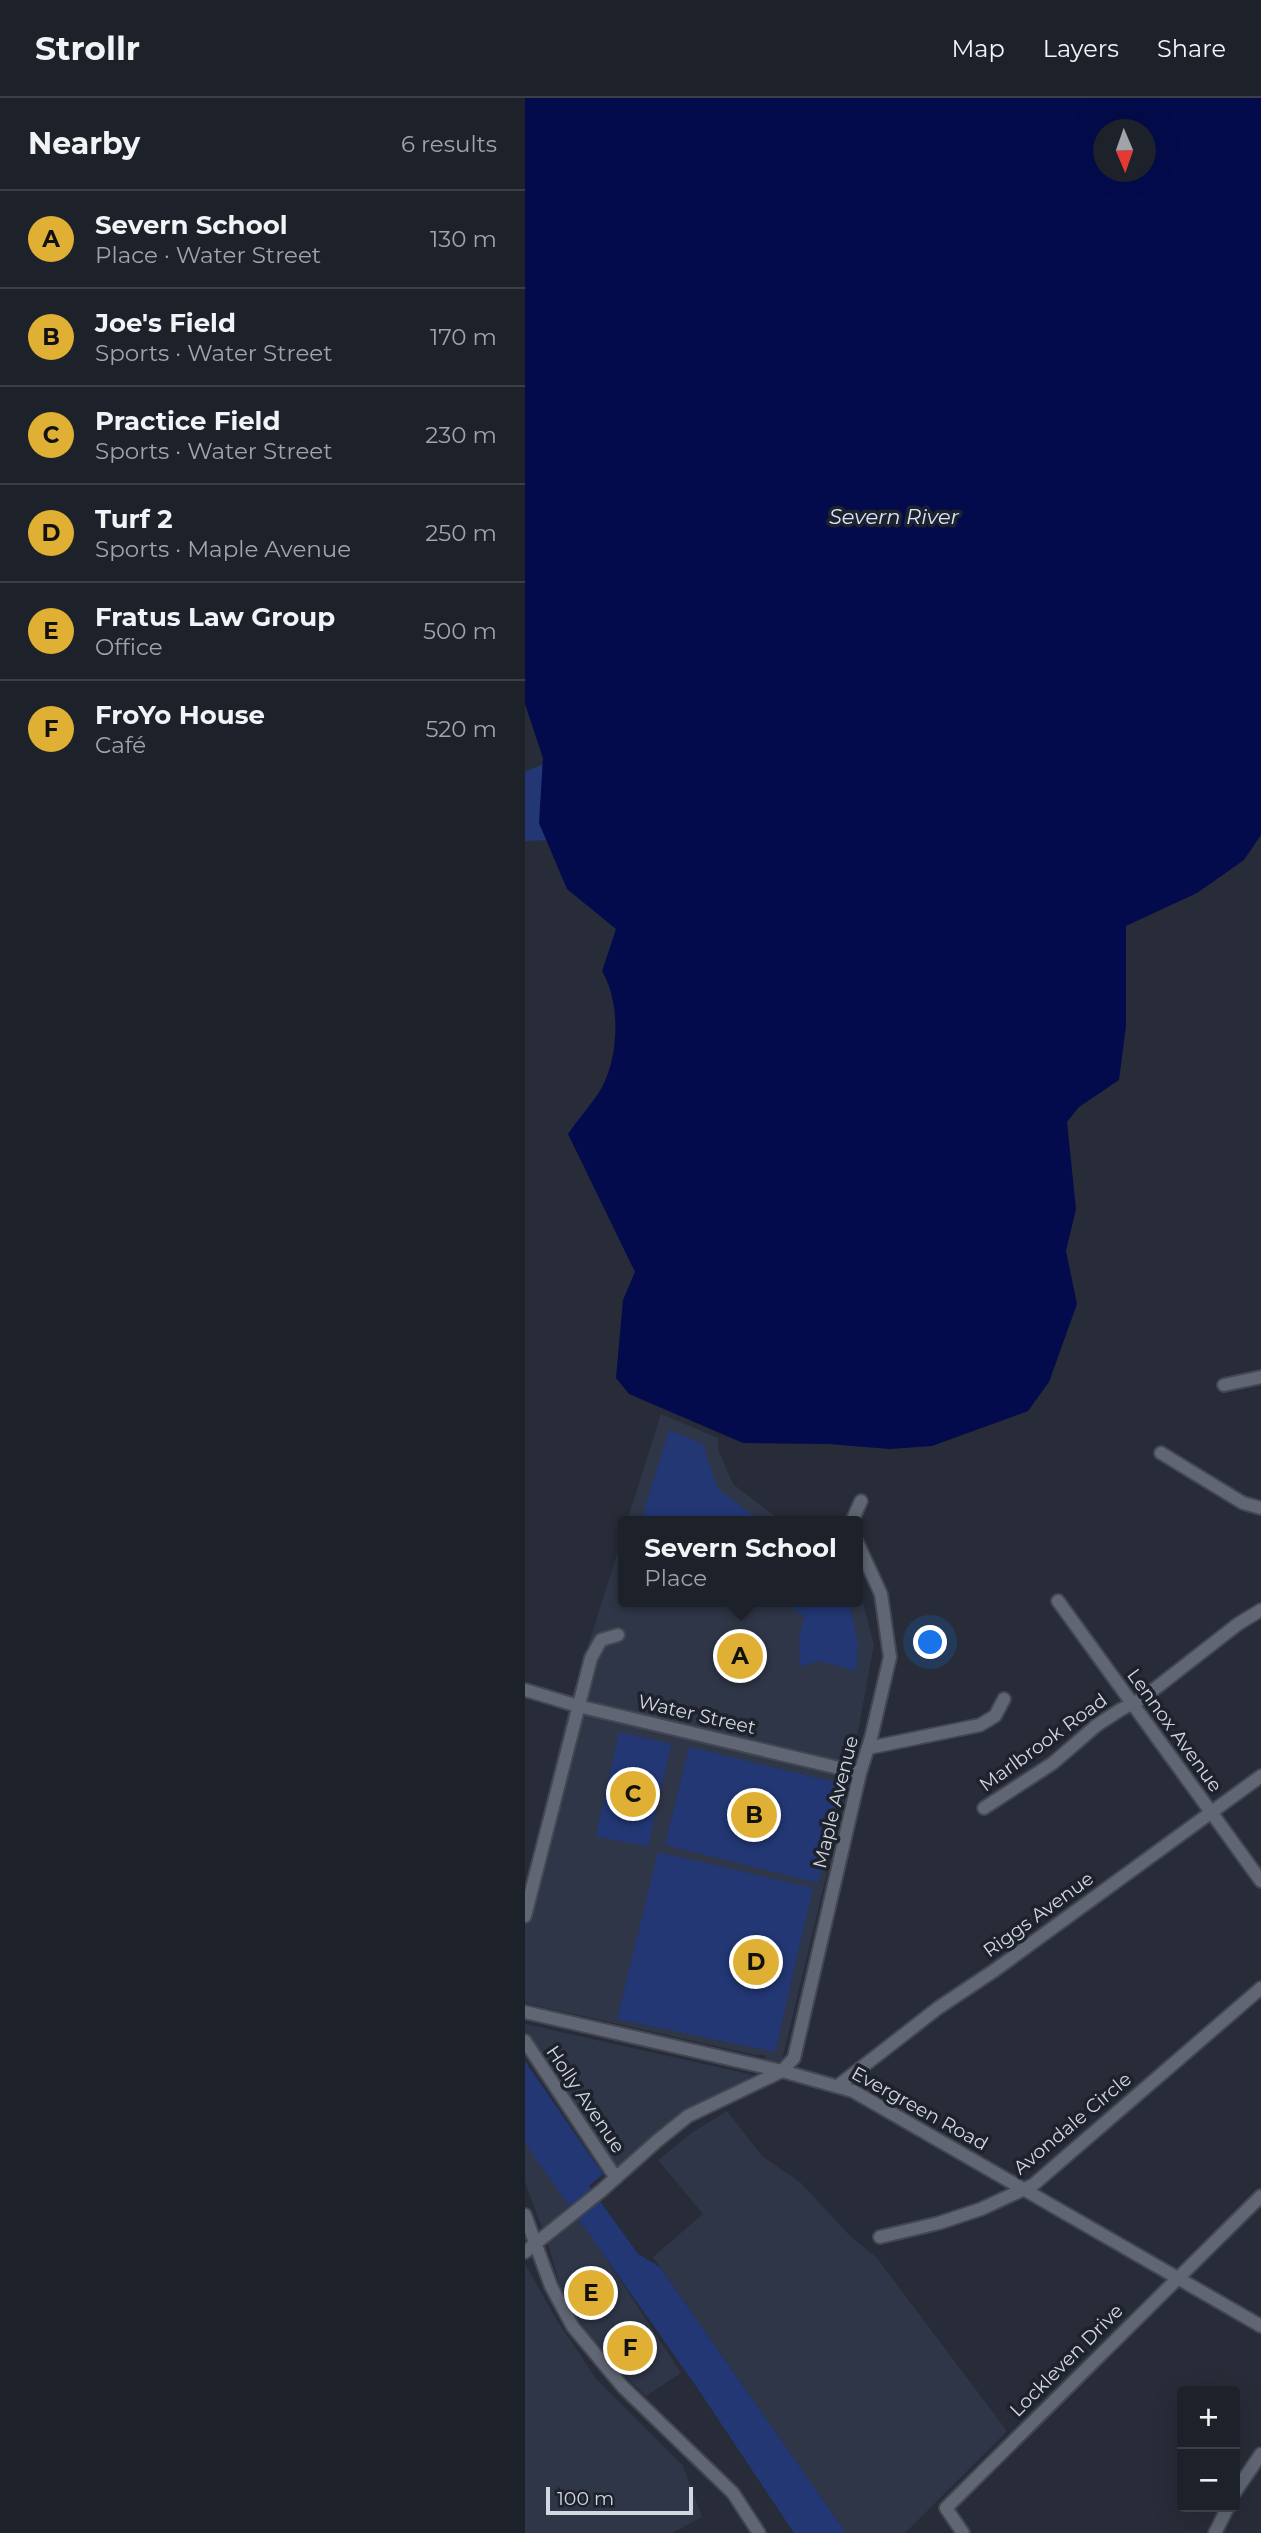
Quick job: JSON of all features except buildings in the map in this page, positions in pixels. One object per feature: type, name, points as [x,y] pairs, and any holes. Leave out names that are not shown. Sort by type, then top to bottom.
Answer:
[{"type":"street","points":[[1224,1385],[1261,1377]]},
{"type":"street","points":[[1161,1454],[1243,1503],[1261,1508]]},
{"type":"street","points":[[854,1516],[861,1501]]},
{"type":"street","name":"Maple Avenue","points":[[782,2071],[794,2058],[860,1773],[890,1657],[881,1594],[863,1555]]},
{"type":"street","name":"Lennox Avenue","points":[[1058,1601],[1261,1881]]},
{"type":"street","name":"Marlbrook Road","points":[[984,1808],[1053,1763],[1097,1725],[1143,1698],[1238,1624],[1261,1610]]},
{"type":"street","points":[[525,1916],[591,1658],[601,1640],[618,1635]]},
{"type":"street","name":"Water Street","points":[[525,1690],[578,1706],[860,1773]]},
{"type":"street","points":[[868,1748],[981,1725],[995,1716],[1004,1699]]},
{"type":"street","name":"Riggs Avenue","points":[[839,2085],[939,2008],[1261,1776]]},
{"type":"street","name":"Avondale Circle","points":[[880,2237],[939,2223],[981,2209],[1033,2185],[1261,1988]]},
{"type":"street","name":"Evergreen Road","points":[[525,2012],[839,2085],[1178,2276],[1261,2326]]},
{"type":"street","name":"Holly Avenue","points":[[525,2041],[616,2178]]},
{"type":"street","points":[[530,2248],[567,2220],[688,2116],[782,2071]]},
{"type":"street","name":"Lockleven Drive","points":[[963,2533],[946,2508],[1261,2196]]},
{"type":"street","points":[[525,2215],[530,2248],[562,2309],[581,2338],[623,2387],[733,2493],[759,2533]]},
{"type":"street","points":[[1240,2485],[1261,2454]]},
{"type":"street","points":[[1215,2533],[1226,2512]]},
{"type":"shaded area","points":[[543,764],[551,840],[525,841],[525,772]]},
{"type":"shaded area","points":[[661,1414],[718,1438],[718,1449],[733,1484],[775,1516],[629,1516]]},
{"type":"shaded area","points":[[669,1430],[705,1445],[706,1456],[719,1490],[754,1516],[643,1516]]},
{"type":"shaded area","points":[[618,1552],[618,1607],[863,1607],[863,1604],[874,1644],[849,1781],[782,2060],[766,2060],[765,2055],[755,2055],[525,2003],[525,1886],[571,1699]]},
{"type":"shaded area","points":[[790,1607],[850,1607],[858,1644],[856,1671],[819,1661],[800,1667],[799,1640],[804,1616]]},
{"type":"shaded area","points":[[619,1732],[671,1744],[648,1847],[596,1836]]},
{"type":"shaded area","points":[[689,1747],[842,1784],[818,1883],[665,1845]]},
{"type":"shaded area","points":[[658,1852],[813,1888],[775,2052],[617,2019]]},
{"type":"shaded area","points":[[525,2024],[753,2075],[614,2169],[525,2033]]},
{"type":"shaded area","points":[[525,2061],[603,2174],[589,2186],[638,2254],[660,2267],[846,2533],[794,2533],[698,2389],[525,2143]]},
{"type":"shaded area","points":[[727,2111],[762,2156],[800,2182],[851,2237],[877,2258],[1007,2431],[905,2533],[846,2533],[653,2257],[703,2214],[658,2160],[693,2132]]},
{"type":"shaded area","points":[[525,2135],[681,2373],[646,2396],[604,2355],[564,2300],[549,2247],[525,2182]]},
{"type":"shaded area","points":[[525,2264],[556,2319],[597,2380],[683,2466],[702,2517],[672,2533],[525,2533]]},
{"type":"water","name":"Severn River","points":[[525,98],[1261,98],[1261,835],[1244,860],[1197,893],[1126,926],[1126,1026],[1119,1080],[1079,1107],[1067,1122],[1076,1209],[1066,1251],[1077,1304],[1049,1382],[1028,1411],[932,1446],[890,1449],[828,1444],[743,1443],[629,1394],[616,1378],[623,1300],[635,1272],[568,1134],[601,1089],[611,1062],[615,1014],[602,971],[616,929],[567,889],[539,823],[543,758],[525,704]]},
{"type":"place","name":"Severn School","points":[[740,1656]]},
{"type":"place","name":"Practice Field","points":[[633,1794]]},
{"type":"place","name":"Joe's Field","points":[[754,1815]]},
{"type":"place","name":"Turf 2","points":[[756,1962]]},
{"type":"place","name":"Fratus Law Group","points":[[591,2293]]},
{"type":"place","name":"FroYo House","points":[[630,2348]]}]
